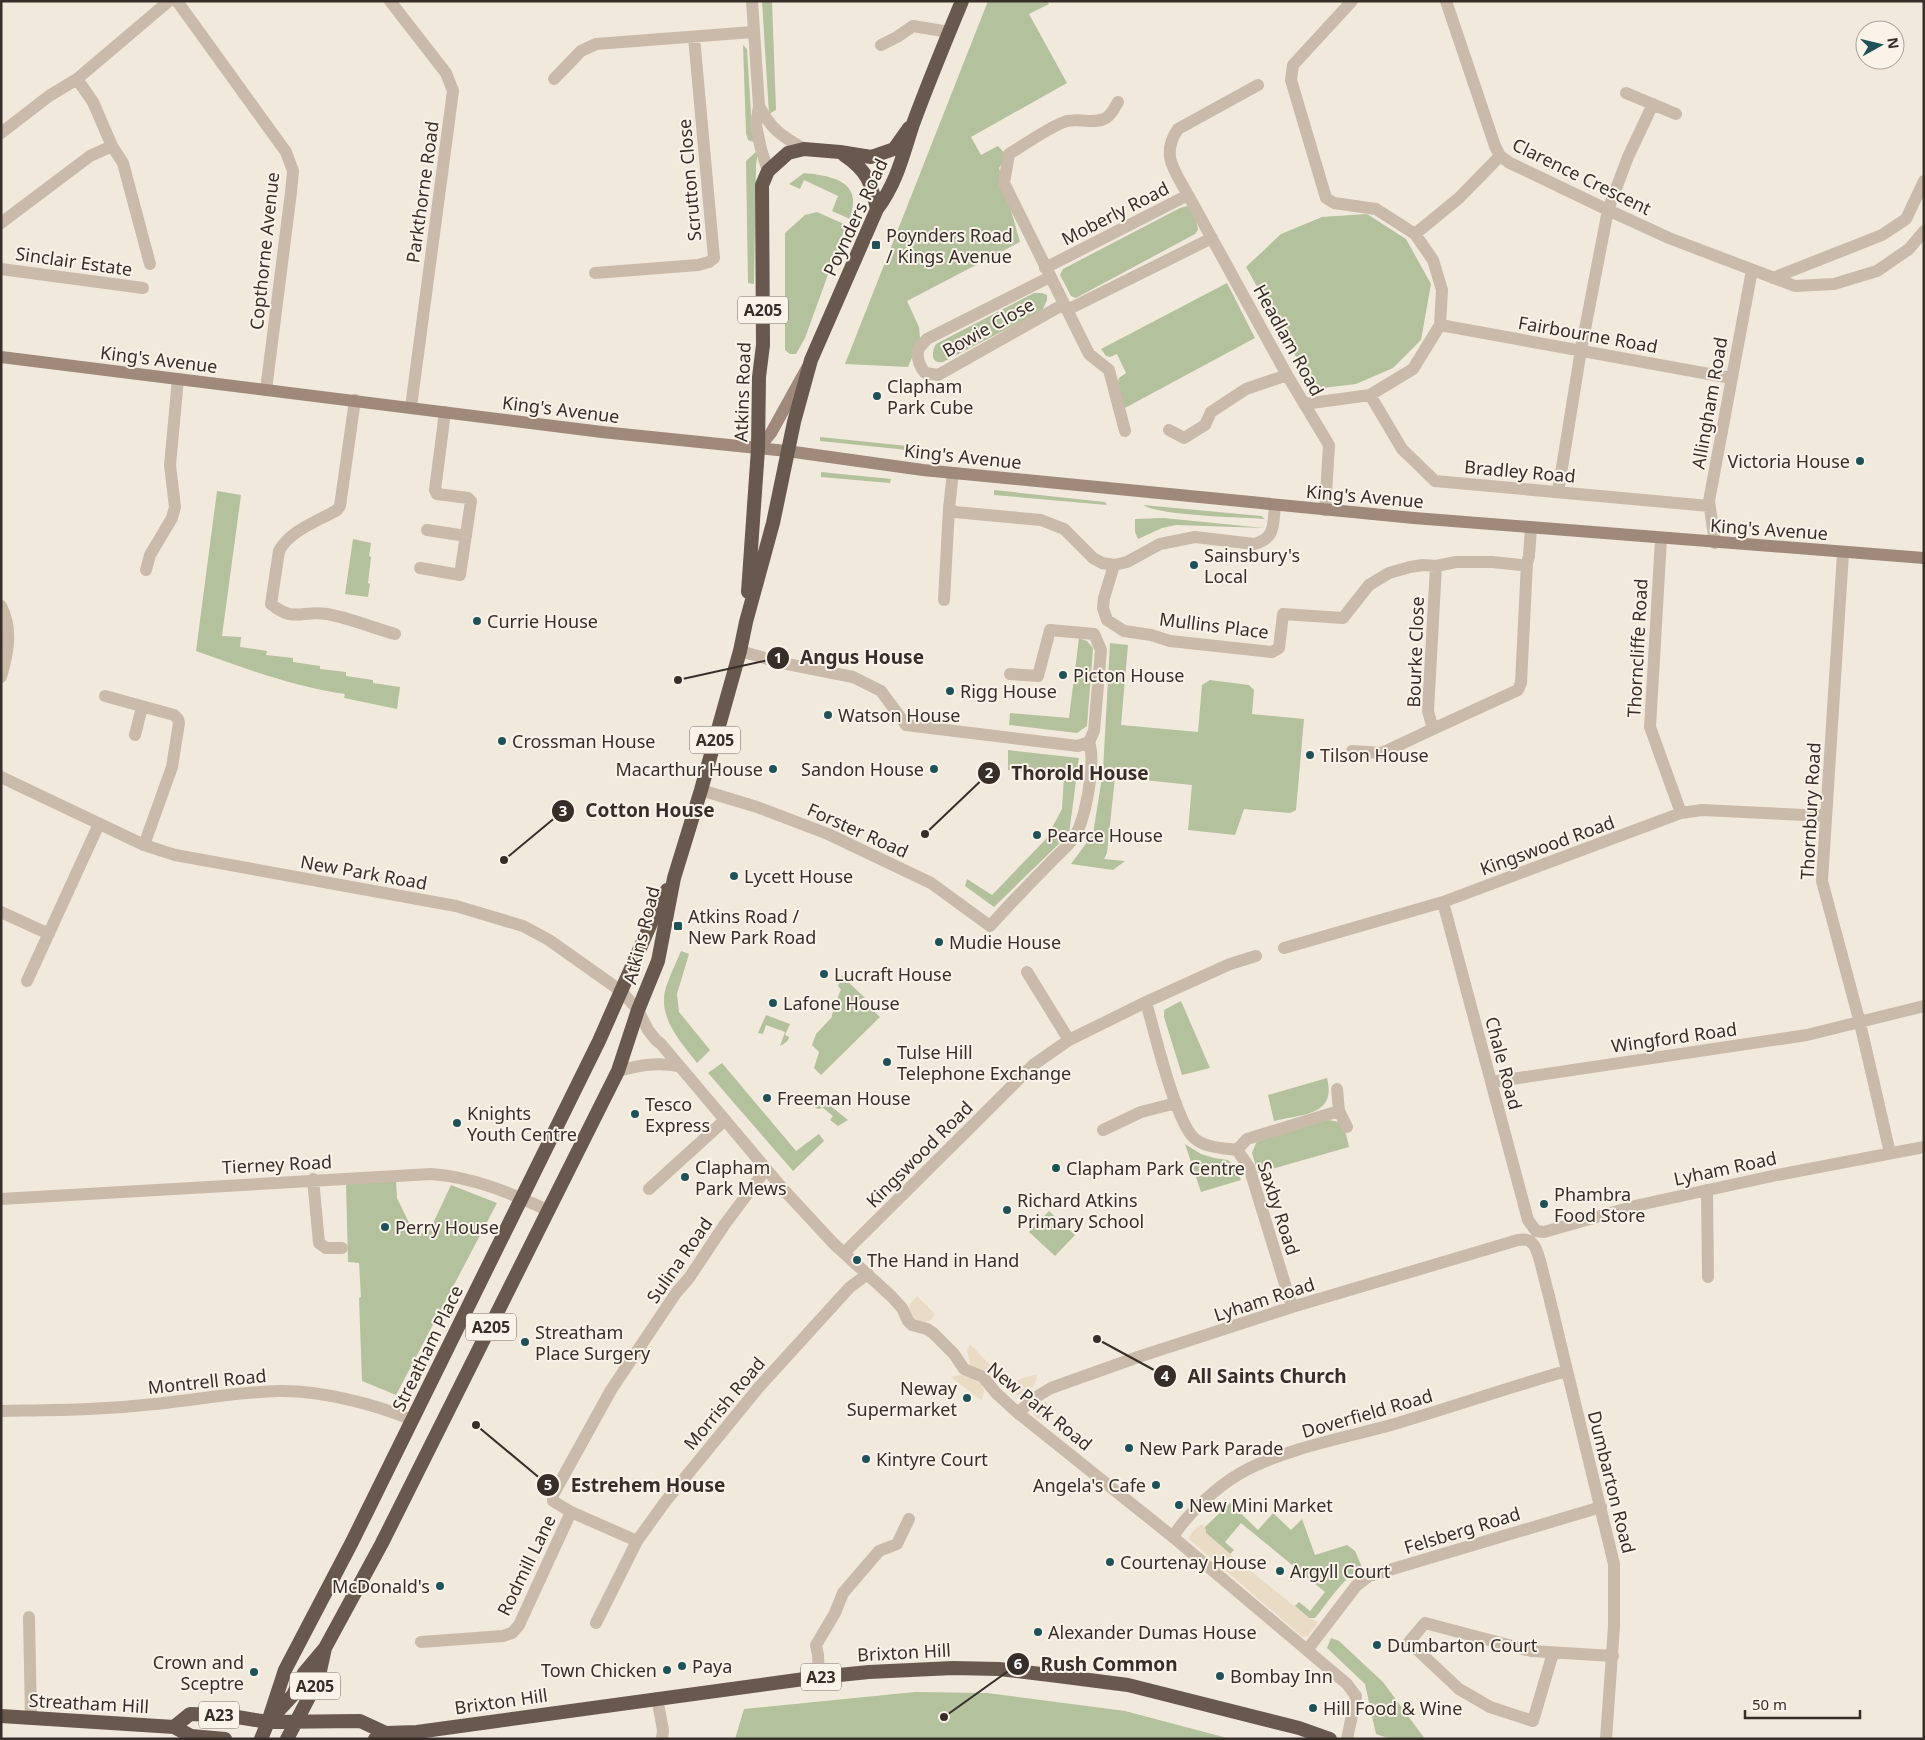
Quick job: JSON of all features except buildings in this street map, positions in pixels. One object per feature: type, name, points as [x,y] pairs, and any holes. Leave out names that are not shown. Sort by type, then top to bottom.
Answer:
[{"type":"highway","name":"Poynders Road","points":[[787,451],[811,360],[877,209],[887,196],[897,175],[913,125],[962,1]]},
{"type":"highway","name":"A205","points":[[804,149],[871,157],[894,149],[906,131],[913,125]]},
{"type":"highway","points":[[768,172],[788,154],[804,149]]},
{"type":"highway","points":[[840,152],[859,164],[872,185],[877,209]]},
{"type":"highway","name":"Atkins Road","points":[[746,622],[758,449],[759,377],[764,320],[762,185],[768,172]]},
{"type":"highway","name":"Atkins Road","points":[[641,1005],[658,961],[674,878],[740,651],[773,523],[787,451]]},
{"type":"highway","name":"Atkins Road","points":[[621,991],[658,905],[674,878]]},
{"type":"highway","name":"Streatham Place","points":[[268,1722],[277,1689],[285,1670],[352,1542],[599,1041],[621,991]]},
{"type":"highway","name":"A205","points":[[287,1739],[318,1680],[325,1648],[382,1543],[618,1071],[641,1005]]},
{"type":"highway","points":[[268,1722],[293,1695],[304,1673],[325,1648]]},
{"type":"highway","name":"Brixton Hill","points":[[268,1722],[360,1721],[380,1736],[819,1677],[953,1668],[999,1669],[1128,1685],[1299,1728],[1330,1739]]},
{"type":"highway","name":"A23","points":[[174,1727],[190,1714],[225,1715],[268,1722]]},
{"type":"highway","name":"Streatham Hill","points":[[1,1716],[174,1727],[191,1736],[226,1739]]},
{"type":"highway","name":"A205","points":[[260,1739],[268,1722]]},
{"type":"main road","name":"King's Avenue","points":[[1,357],[602,432],[787,451],[953,473],[1325,510],[1714,543],[1924,558]]},
{"type":"main road","name":"A205","points":[[758,449],[771,433],[811,360]]},
{"type":"street","points":[[1,133],[49,96],[77,79],[169,1]]},
{"type":"street","name":"Copthorne Avenue","points":[[177,1],[286,152],[291,166],[291,192],[266,390]]},
{"type":"street","points":[[752,1],[759,106],[756,125],[768,172]]},
{"type":"street","points":[[1304,404],[1370,395],[1413,369],[1440,325],[1442,290],[1433,260],[1414,234],[1376,209],[1334,203],[1326,198],[1291,80],[1293,65],[1352,1]]},
{"type":"street","name":"Clarence Crescent","points":[[1446,1],[1500,156],[1510,163],[1608,210],[1669,238],[1795,286],[1834,284],[1877,271],[1909,249],[1924,230]]},
{"type":"street","name":"Parkthorne Road","points":[[391,2],[446,72],[453,90],[411,407]]},
{"type":"street","points":[[881,44],[897,37],[913,26],[949,32]]},
{"type":"street","points":[[554,79],[588,46],[753,32]]},
{"type":"street","name":"Scrutton Close","points":[[594,273],[698,265],[709,262],[714,258],[694,37]]},
{"type":"street","name":"Sinclair Estate","points":[[77,79],[93,102],[112,146],[123,163],[150,264]]},
{"type":"street","name":"Moberly Road","points":[[1048,273],[1188,194],[1171,164],[1169,152],[1170,139],[1178,129],[1258,85]]},
{"type":"street","points":[[1626,93],[1676,114]]},
{"type":"street","points":[[1118,102],[1106,118],[1094,122],[1078,119],[1063,123],[1009,154],[1004,182],[1089,354],[1109,370],[1124,431]]},
{"type":"street","points":[[1558,492],[1581,350],[1608,210],[1628,157],[1653,104]]},
{"type":"street","points":[[759,106],[769,123],[778,132],[804,149]]},
{"type":"street","name":"Sinclair Estate","points":[[1,223],[90,156],[112,146]]},
{"type":"street","points":[[1414,234],[1459,198],[1500,156]]},
{"type":"street","points":[[1773,278],[1882,235],[1906,219],[1924,181]]},
{"type":"street","name":"Headlam Road","points":[[1188,194],[1287,375],[1329,445],[1325,510]]},
{"type":"street","name":"Bowie Close","points":[[1048,273],[927,339],[918,350],[917,358],[926,373],[938,375],[1065,307],[1212,238]]},
{"type":"street","name":"Sinclair Estate","points":[[1,269],[143,288]]},
{"type":"street","name":"Allingham Road","points":[[1714,543],[1709,501],[1752,270]]},
{"type":"street","name":"Fairbourne Road","points":[[1440,325],[1731,378]]},
{"type":"street","points":[[1169,430],[1184,438],[1206,425],[1211,412],[1246,390],[1287,375]]},
{"type":"street","points":[[146,570],[150,555],[172,518],[175,507],[170,465],[178,379]]},
{"type":"street","name":"Bradley Road","points":[[1370,395],[1402,449],[1435,481],[1709,506]]},
{"type":"street","points":[[355,400],[340,506],[337,510],[292,536],[282,546],[279,551],[271,604],[282,613],[291,615],[325,614],[395,634]]},
{"type":"street","points":[[420,568],[460,575],[471,501],[468,498],[437,494],[435,490],[445,412]]},
{"type":"street","points":[[944,600],[949,508],[953,473]]},
{"type":"street","points":[[949,508],[955,512],[1041,520],[1064,529],[1098,561],[1114,565],[1127,562],[1160,544],[1195,537],[1254,544],[1262,542],[1272,531],[1274,505]]},
{"type":"street","name":"Bourke Close","points":[[1436,566],[1428,711],[1433,729],[1518,690],[1521,683],[1527,563],[1531,528]]},
{"type":"street","points":[[427,530],[466,536]]},
{"type":"street","name":"Thorncliffe Road","points":[[1661,538],[1650,727],[1681,813]]},
{"type":"street","name":"Thornbury Road","points":[[1843,553],[1822,881],[1860,1023],[1890,1153]]},
{"type":"street","points":[[1436,566],[1456,562],[1492,562],[1521,565],[1527,563]]},
{"type":"street","name":"Mullins Place","points":[[1114,565],[1104,598],[1103,608],[1107,620],[1124,631],[1151,635],[1170,641],[1272,652],[1279,648],[1283,614],[1343,618],[1369,585],[1389,573],[1423,565],[1436,566]]},
{"type":"street","points":[[1,606],[9,638],[1,677]]},
{"type":"street","points":[[740,651],[782,663],[853,677],[881,691],[906,724],[1078,746],[1089,742],[1094,731],[1101,650],[1094,634],[1050,630],[1038,676],[1010,674]]},
{"type":"street","points":[[105,696],[174,715],[178,719],[172,767],[144,845]]},
{"type":"street","points":[[135,735],[142,707]]},
{"type":"street","points":[[1352,751],[1382,753],[1433,729]]},
{"type":"street","name":"Forster Road","points":[[701,790],[757,807],[837,838],[931,882],[990,926],[1075,836],[1081,822],[1090,781],[1092,750],[1089,742]]},
{"type":"street","name":"New Park Road","points":[[1,776],[144,845],[175,856],[456,906],[509,920],[549,940],[641,1005],[652,1035],[766,1169],[844,1253],[899,1304],[912,1325],[927,1328],[933,1332],[954,1354],[964,1369],[983,1377],[996,1393],[1018,1413],[1173,1537],[1347,1684],[1356,1696],[1347,1739]]},
{"type":"street","name":"Kingswood Road","points":[[1284,948],[1443,902],[1681,813],[1702,810],[1826,816]]},
{"type":"street","points":[[27,981],[99,824]]},
{"type":"street","name":"Chale Road","points":[[1443,902],[1532,1236]]},
{"type":"street","points":[[1,912],[49,934]]},
{"type":"street","name":"Kingswood Road","points":[[844,1253],[1033,1065],[1069,1040],[1146,1002],[1230,964],[1256,956]]},
{"type":"street","points":[[1026,972],[1069,1040]]},
{"type":"street","name":"Saxby Road","points":[[1146,1002],[1176,1103],[1185,1124],[1194,1138],[1204,1145],[1237,1150],[1242,1155],[1252,1175],[1292,1308]]},
{"type":"street","name":"Wingford Road","points":[[1492,1082],[1807,1035],[1924,1006]]},
{"type":"street","points":[[618,1071],[660,1063],[679,1066]]},
{"type":"street","points":[[1337,1089],[1338,1111],[1347,1127]]},
{"type":"street","points":[[1103,1130],[1141,1112],[1176,1103]]},
{"type":"street","name":"Saxby Road","points":[[1237,1150],[1247,1140],[1338,1111]]},
{"type":"street","points":[[649,1189],[725,1120]]},
{"type":"street","name":"Lyham Road","points":[[1018,1413],[1032,1399],[1051,1388],[1138,1357],[1292,1308],[1639,1204],[1924,1147]]},
{"type":"street","name":"Sulina Road","points":[[637,1541],[571,1512],[553,1502],[553,1495],[611,1390],[676,1293],[689,1278],[725,1224],[766,1169]]},
{"type":"street","name":"Tierney Road","points":[[1,1199],[408,1174],[437,1174],[474,1181],[508,1192],[549,1211]]},
{"type":"street","points":[[313,1180],[318,1243],[326,1248],[342,1248]]},
{"type":"street","points":[[1707,1190],[1708,1277]]},
{"type":"street","name":"Dumbarton Road","points":[[1532,1236],[1614,1564],[1612,1656],[1606,1739]]},
{"type":"street","name":"Morrish Road","points":[[596,1623],[637,1541],[665,1502],[759,1387],[850,1287],[868,1274]]},
{"type":"street","name":"Doverfield Road","points":[[1173,1537],[1182,1523],[1223,1485],[1257,1465],[1290,1453],[1398,1423],[1566,1371]]},
{"type":"street","name":"Montrell Road","points":[[1,1411],[125,1407],[243,1393],[289,1391],[360,1402],[391,1411],[412,1420]]},
{"type":"street","name":"Felsberg Road","points":[[1307,1650],[1356,1586],[1369,1576],[1601,1507]]},
{"type":"street","name":"Rodmill Lane","points":[[421,1642],[503,1636],[512,1633],[519,1625],[571,1512]]},
{"type":"street","points":[[819,1677],[816,1645],[835,1613],[843,1593],[879,1551],[898,1544],[909,1519]]},
{"type":"street","points":[[29,1618],[31,1718]]},
{"type":"street","points":[[1552,1653],[1533,1721],[1490,1707],[1459,1689],[1410,1642],[1425,1623],[1531,1651],[1612,1656]]},
{"type":"street","points":[[658,1698],[663,1734]]},
{"type":"green space","points":[[762,1],[772,1],[776,110],[769,114]]},
{"type":"green space","points":[[988,1],[1047,1],[1049,4],[1029,14],[1067,83],[971,137],[981,155],[998,146],[1007,156],[999,168],[1020,242],[907,301],[919,327],[920,338],[908,367],[845,364]]},
{"type":"green space","points":[[743,45],[747,49],[754,142],[748,140],[746,133]]},
{"type":"green space","points":[[758,150],[756,166],[754,284],[748,283],[746,161]]},
{"type":"green space","points":[[804,173],[836,179],[849,188],[853,203],[850,219],[832,211],[838,196],[804,180],[800,189],[789,184]]},
{"type":"green space","points":[[1187,206],[1197,224],[1198,230],[1195,234],[1076,298],[1071,296],[1060,275],[1063,269]]},
{"type":"green space","points":[[817,212],[846,225],[805,338],[796,354],[790,354],[785,350],[785,233],[805,215]]},
{"type":"green space","points":[[1367,214],[1406,239],[1431,284],[1421,340],[1393,368],[1356,384],[1314,389],[1246,267],[1281,234],[1322,217]]},
{"type":"green space","points":[[1227,283],[1255,338],[1123,409],[1118,382],[1119,378],[1126,373],[1117,354],[1110,357],[1106,356],[1101,349]]},
{"type":"green space","points":[[1034,293],[1047,295],[1042,311],[943,362],[934,359],[933,350],[936,344]]},
{"type":"green space","points":[[820,437],[917,447],[917,451],[820,441]]},
{"type":"green space","points":[[821,472],[891,479],[890,483],[821,477]]},
{"type":"green space","points":[[994,490],[1105,502],[1107,505],[994,495]]},
{"type":"green space","points":[[217,491],[241,495],[222,636],[241,637],[240,647],[267,651],[266,655],[293,658],[293,662],[320,666],[320,669],[346,672],[346,676],[400,687],[397,709],[344,698],[345,694],[288,682],[196,651]]},
{"type":"green space","points":[[1143,505],[1261,516],[1265,519],[1183,514],[1152,509]]},
{"type":"green space","points":[[1164,518],[1264,528],[1176,525],[1162,528],[1138,539],[1135,532],[1135,519]]},
{"type":"green space","points":[[353,539],[371,543],[368,597],[345,594]]},
{"type":"green space","points":[[1079,638],[1087,641],[1093,648],[1087,726],[1077,733],[1009,725],[1010,713],[1069,718]]},
{"type":"green space","points":[[1110,643],[1128,645],[1121,725],[1198,732],[1202,685],[1210,680],[1249,685],[1254,690],[1252,714],[1304,719],[1296,810],[1290,813],[1244,809],[1235,835],[1188,830],[1192,785],[1115,777],[1107,853],[1104,859],[1125,861],[1113,870],[1071,864],[1093,834],[1103,771]]},
{"type":"green space","points":[[1008,750],[1079,758],[1069,834],[994,907],[965,886],[967,879],[992,895],[1046,839],[1062,809],[1064,776],[1008,770]]},
{"type":"green space","points":[[681,951],[689,954],[677,994],[679,1012],[710,1050],[697,1063],[677,1037],[667,1018],[665,1008],[666,987]]},
{"type":"green space","points":[[842,976],[865,998],[867,1004],[880,1017],[821,1075],[814,1068],[819,1052],[812,1045],[816,1034],[832,1017],[841,990],[838,986]]},
{"type":"green space","points":[[1181,1001],[1210,1068],[1182,1075],[1164,1017],[1164,1010]]},
{"type":"green space","points":[[766,1015],[790,1024],[785,1035],[789,1038],[780,1046],[785,1032],[766,1025],[763,1034],[758,1033]]},
{"type":"green space","points":[[722,1063],[796,1151],[819,1134],[824,1141],[793,1171],[708,1073]]},
{"type":"green space","points":[[1327,1078],[1329,1090],[1327,1100],[1322,1106],[1306,1114],[1274,1121],[1268,1095]]},
{"type":"green space","points":[[823,1100],[848,1120],[838,1126],[830,1120],[833,1116],[822,1107],[820,1109],[815,1108]]},
{"type":"green space","points":[[1329,1120],[1339,1122],[1346,1134],[1349,1147],[1258,1173],[1252,1153],[1256,1143],[1265,1138]]},
{"type":"green space","points":[[1185,1144],[1201,1154],[1228,1160],[1236,1168],[1241,1180],[1201,1192]]},
{"type":"green space","points":[[396,1181],[397,1198],[411,1227],[427,1236],[451,1185],[497,1203],[396,1395],[362,1381],[359,1263],[348,1262],[346,1184]]},
{"type":"green space","points":[[1049,1211],[1075,1235],[1055,1256],[1029,1232]]},
{"type":"green space","points":[[1230,1503],[1258,1530],[1273,1513],[1291,1530],[1302,1519],[1315,1555],[1347,1545],[1355,1551],[1362,1567],[1342,1584],[1315,1618],[1309,1618],[1295,1606],[1299,1602],[1310,1611],[1325,1592],[1241,1523],[1225,1542],[1234,1550],[1230,1554],[1206,1533],[1205,1527]]},
{"type":"green space","points":[[1331,1638],[1339,1641],[1383,1682],[1425,1739],[1390,1739],[1376,1734],[1365,1684],[1327,1648]]},
{"type":"green space","points":[[915,1692],[987,1693],[1125,1711],[1231,1739],[735,1739],[744,1709]]},
{"type":"shaded area","points":[[917,1296],[935,1314],[931,1320],[924,1323],[916,1321],[911,1316],[909,1310],[910,1304]]},
{"type":"shaded area","points":[[970,1344],[994,1370],[987,1372],[970,1366],[967,1350]]},
{"type":"shaded area","points":[[1001,1372],[1014,1381],[1037,1374],[1036,1381],[1032,1388],[1017,1395],[1010,1392],[1000,1383]]},
{"type":"shaded area","points":[[964,1374],[982,1385],[984,1391],[982,1401],[951,1377]]},
{"type":"shaded area","points":[[1038,1402],[1046,1402],[1051,1407],[1049,1418],[1038,1420],[1033,1415],[1033,1407]]},
{"type":"shaded area","points":[[1202,1524],[1205,1527],[1206,1533],[1230,1554],[1309,1618],[1318,1622],[1308,1636],[1303,1637],[1191,1541],[1189,1538],[1192,1532]]},
{"type":"place","name":"Poynders Road / Kings Avenue","points":[[876,245]]},
{"type":"place","name":"Clapham Park Cube","points":[[877,396]]},
{"type":"place","name":"Victoria House","points":[[1860,461]]},
{"type":"place","name":"Sainsbury's Local","points":[[1194,565]]},
{"type":"place","name":"Currie House","points":[[477,621]]},
{"type":"place","name":"Picton House","points":[[1063,675]]},
{"type":"place","name":"Angus House","points":[[678,680]]},
{"type":"place","name":"Rigg House","points":[[950,691]]},
{"type":"place","name":"Watson House","points":[[828,715]]},
{"type":"place","name":"Crossman House","points":[[502,741]]},
{"type":"place","name":"Tilson House","points":[[1310,755]]},
{"type":"place","name":"Macarthur House","points":[[773,769]]},
{"type":"place","name":"Sandon House","points":[[934,769]]},
{"type":"place","name":"Thorold House","points":[[925,834]]},
{"type":"place","name":"Pearce House","points":[[1037,835]]},
{"type":"place","name":"Cotton House","points":[[504,860]]},
{"type":"place","name":"Lycett House","points":[[734,876]]},
{"type":"place","name":"Atkins Road / New Park Road","points":[[678,926]]},
{"type":"place","name":"Mudie House","points":[[939,942]]},
{"type":"place","name":"Lucraft House","points":[[824,974]]},
{"type":"place","name":"Lafone House","points":[[773,1003]]},
{"type":"place","name":"Tulse Hill Telephone Exchange","points":[[887,1062]]},
{"type":"place","name":"Freeman House","points":[[767,1098]]},
{"type":"place","name":"Tesco Express","points":[[635,1114]]},
{"type":"place","name":"Knights Youth Centre","points":[[457,1123]]},
{"type":"place","name":"Clapham Park Centre","points":[[1056,1168]]},
{"type":"place","name":"Clapham Park Mews","points":[[685,1177]]},
{"type":"place","name":"Phambra Food Store","points":[[1544,1204]]},
{"type":"place","name":"Richard Atkins Primary School","points":[[1007,1210]]},
{"type":"place","name":"Perry House","points":[[385,1227]]},
{"type":"place","name":"The Hand in Hand","points":[[857,1260]]},
{"type":"place","name":"All Saints Church","points":[[1097,1339]]},
{"type":"place","name":"Streatham Place Surgery","points":[[525,1342]]},
{"type":"place","name":"Neway Supermarket","points":[[967,1398]]},
{"type":"place","name":"Estrehem House","points":[[476,1425]]},
{"type":"place","name":"New Park Parade","points":[[1129,1448]]},
{"type":"place","name":"Kintyre Court","points":[[866,1459]]},
{"type":"place","name":"Angela's Cafe","points":[[1156,1485]]},
{"type":"place","name":"New Mini Market","points":[[1179,1505]]},
{"type":"place","name":"Courtenay House","points":[[1110,1562]]},
{"type":"place","name":"Argyll Court","points":[[1280,1571]]},
{"type":"place","name":"McDonald's","points":[[440,1586]]},
{"type":"place","name":"Alexander Dumas House","points":[[1038,1632]]},
{"type":"place","name":"Dumbarton Court","points":[[1377,1645]]},
{"type":"place","name":"Paya","points":[[682,1666]]},
{"type":"place","name":"Town Chicken","points":[[667,1670]]},
{"type":"place","name":"Crown and Sceptre","points":[[254,1672]]},
{"type":"place","name":"Bombay Inn","points":[[1220,1676]]},
{"type":"place","name":"Hill Food & Wine","points":[[1313,1708]]},
{"type":"place","name":"Rush Common","points":[[944,1717]]}]
